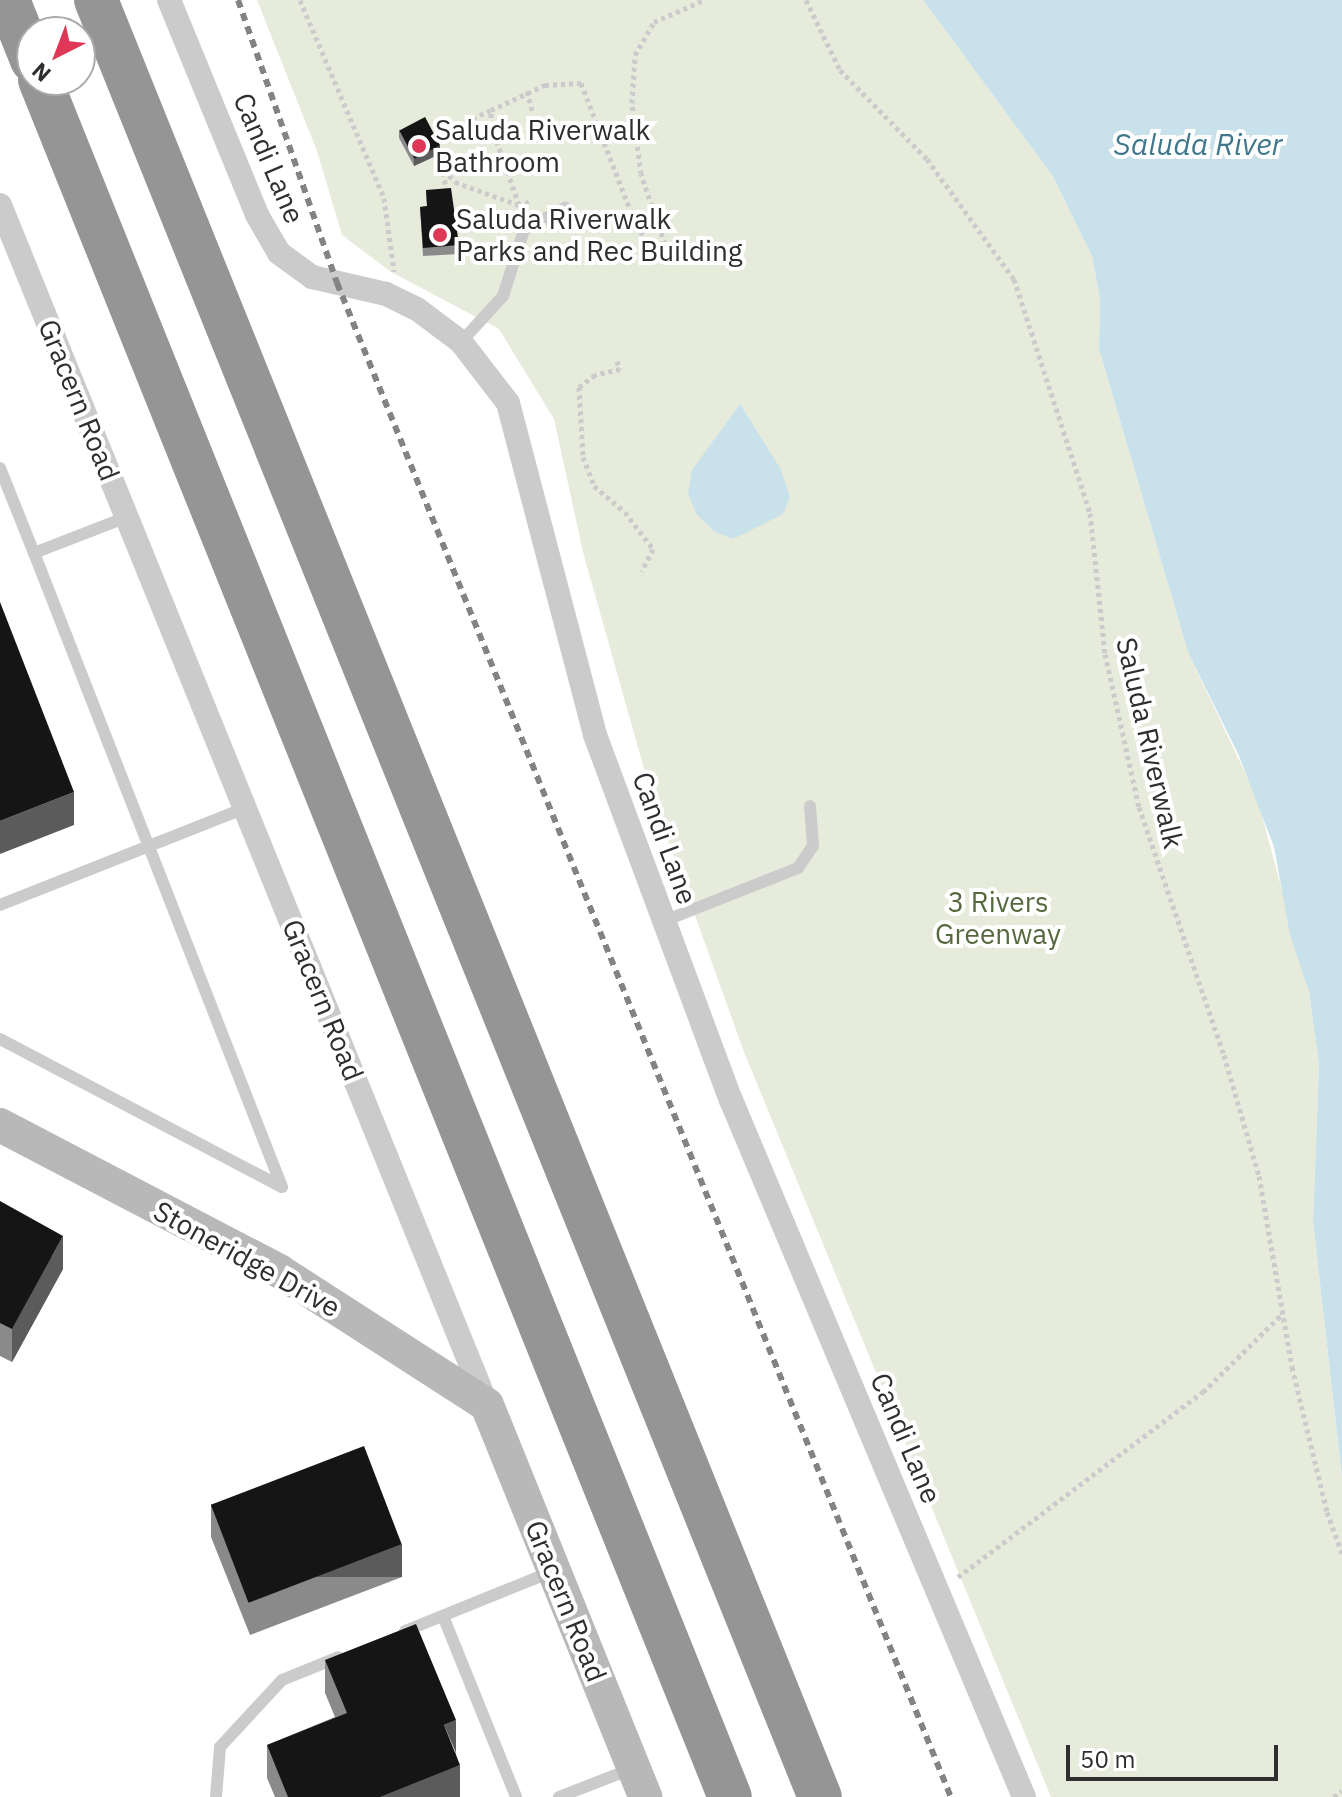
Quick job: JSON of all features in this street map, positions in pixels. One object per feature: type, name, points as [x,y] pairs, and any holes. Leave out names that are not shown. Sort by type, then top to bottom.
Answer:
[{"type":"highway","points":[[8,0],[16,20]]},
{"type":"highway","points":[[96,0],[820,1797]]},
{"type":"highway","points":[[46,96],[730,1797]]},
{"type":"street","name":"Candi Lane","points":[[169,0],[257,215],[279,253],[312,277],[398,299],[461,342],[508,403],[578,680],[664,921],[731,1100],[1024,1797]]},
{"type":"street","name":"Gracern Road","points":[[0,205],[639,1783]]},
{"type":"street","name":"Stoneridge Drive","points":[[0,1125],[279,1271],[487,1405]]},
{"type":"lane","points":[[461,342],[503,296],[524,230],[565,208]]},
{"type":"lane","points":[[0,468],[282,1187],[0,1039]]},
{"type":"lane","points":[[34,553],[127,517]]},
{"type":"lane","points":[[664,921],[798,868],[813,846],[810,806]]},
{"type":"lane","points":[[0,905],[245,808]]},
{"type":"lane","points":[[384,1639],[554,1571]]},
{"type":"lane","points":[[443,1616],[516,1797]]},
{"type":"lane","points":[[216,1797],[220,1747],[282,1680],[355,1651]]},
{"type":"lane","points":[[559,1797],[639,1783]]},
{"type":"path","points":[[300,0],[384,198],[398,299]]},
{"type":"path","points":[[436,135],[527,91],[567,81],[586,88],[633,217],[651,251],[662,254],[665,244],[641,174],[632,103],[635,55],[654,22],[704,0]]},
{"type":"path","name":"Saluda Riverwalk","points":[[806,0],[840,70],[927,159],[1014,279],[1090,513],[1105,654],[1139,807],[1224,1055],[1259,1176],[1283,1313],[1327,1512],[1342,1553]]},
{"type":"path","points":[[527,91],[533,113]]},
{"type":"path","points":[[491,110],[491,125],[519,205]]},
{"type":"path","points":[[439,163],[455,182],[519,205],[533,201]]},
{"type":"path","points":[[443,169],[446,195]]},
{"type":"path","points":[[617,361],[620,369],[595,375],[579,387],[583,457],[594,486],[625,512],[653,549],[642,571]]},
{"type":"path","points":[[938,1592],[1203,1392],[1283,1313]]},
{"type":"path","points":[[1334,1797],[1342,1791]]},
{"type":"green space","name":"3 Rivers Greenway","points":[[257,0],[923,0],[1052,175],[1092,256],[1100,299],[1099,349],[1188,652],[1258,800],[1309,992],[1319,1064],[1313,1222],[1342,1477],[1342,1797],[1051,1797],[744,1052],[650,790],[583,552],[554,419],[499,329],[391,272],[342,235],[317,151]]},
{"type":"water","name":"Saluda River","points":[[923,0],[1342,0],[1342,1477],[1313,1222],[1319,1064],[1309,992],[1290,935],[1274,847],[1239,756],[1188,652],[1099,349],[1100,299],[1092,256],[1052,175]]},
{"type":"water","points":[[740,404],[780,468],[790,497],[783,514],[733,539],[715,532],[697,515],[688,494],[692,470]]},
{"type":"building","name":"Saluda Riverwalk Bathroom","points":[[425,117],[440,145],[414,159],[399,131]]},
{"type":"building","name":"Saluda Riverwalk Parks and Rec Building","points":[[451,188],[459,245],[423,248],[420,207],[427,206],[426,190]]},
{"type":"building","points":[[0,602],[74,792],[0,821]]},
{"type":"building","points":[[0,1201],[63,1236],[12,1329],[0,1323]]},
{"type":"building","points":[[364,1446],[402,1544],[249,1603],[211,1505]]},
{"type":"building","points":[[416,1624],[456,1720],[444,1725],[460,1765],[380,1797],[288,1797],[267,1745],[347,1713],[325,1660]]},
{"type":"railway","points":[[238,0],[337,283],[951,1797]]},
{"type":"place","name":"Saluda Riverwalk Bathroom","points":[[419,146]]},
{"type":"place","name":"Saluda Riverwalk Parks and Rec Building","points":[[440,235]]}]
